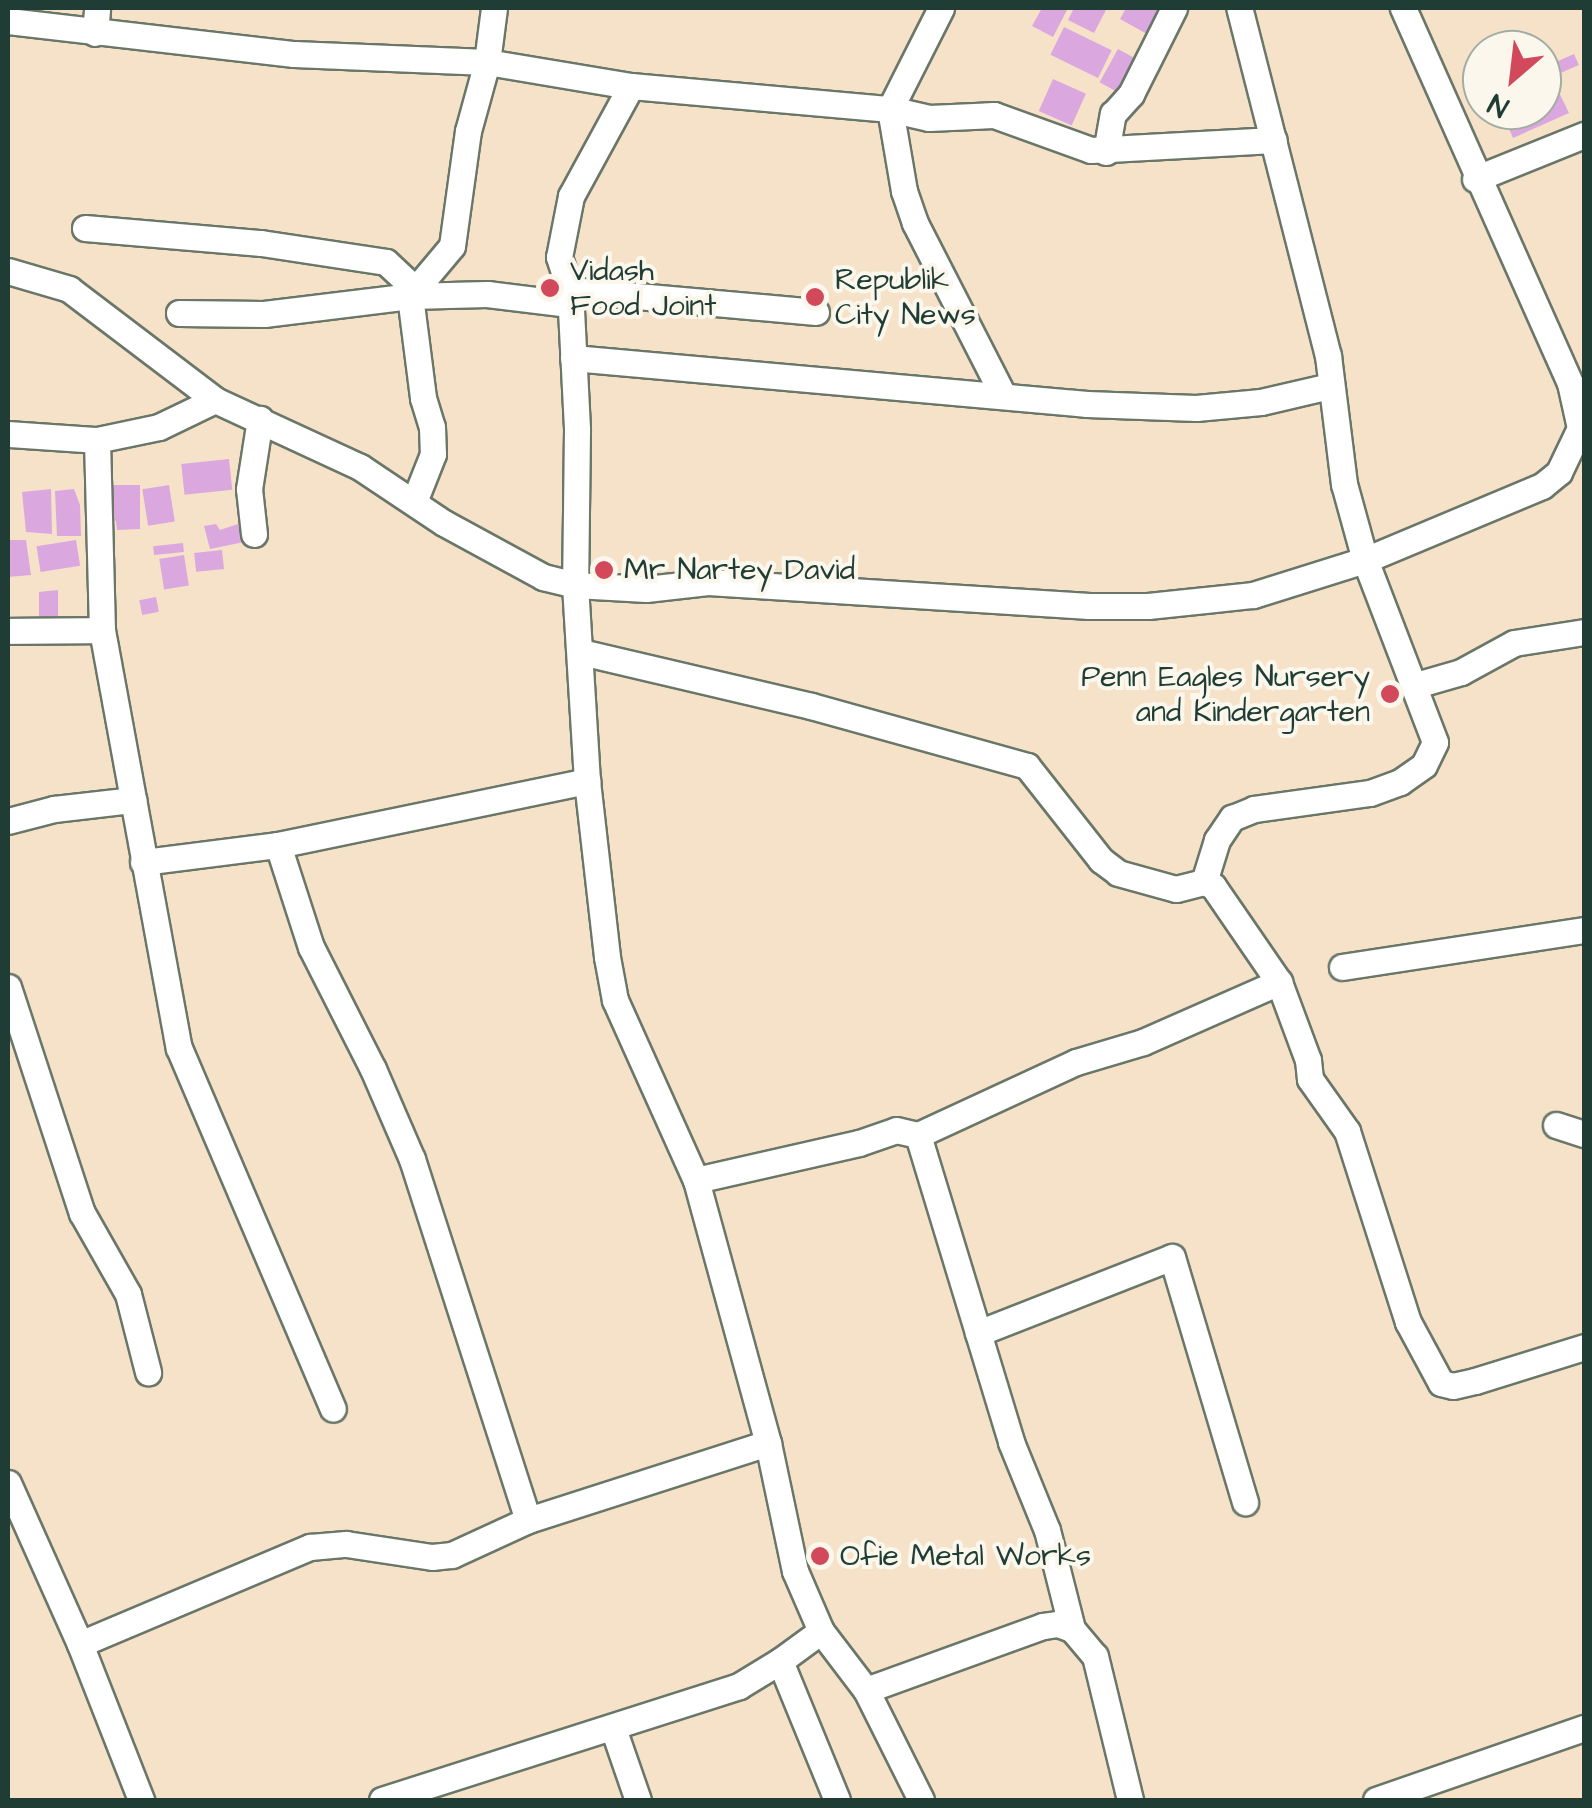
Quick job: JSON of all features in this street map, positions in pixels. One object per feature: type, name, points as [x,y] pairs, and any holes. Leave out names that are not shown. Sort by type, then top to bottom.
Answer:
[{"type":"street","points":[[410,296],[452,246],[468,130],[487,62],[494,8]]},
{"type":"street","points":[[941,8],[890,109],[904,191],[914,222],[1002,395]]},
{"type":"street","points":[[1106,152],[1114,114],[1131,94],[1174,8]]},
{"type":"street","points":[[1204,882],[1217,840],[1232,818],[1285,803],[1370,793],[1400,782],[1424,765],[1435,742],[1365,560],[1344,484],[1328,356],[1306,286],[1274,140],[1239,8]]},
{"type":"street","points":[[8,272],[70,289],[215,400],[360,467],[515,565],[575,585],[646,589],[708,582],[1148,606],[1252,595],[1365,560],[1542,486],[1559,472],[1580,428],[1570,383],[1505,234],[1475,180],[1402,8]]},
{"type":"street","points":[[8,21],[96,20],[294,54],[487,62],[630,86],[890,109],[950,119],[994,114],[1106,152],[1274,140]]},
{"type":"street","points":[[630,86],[566,212],[559,257],[569,297],[577,430],[575,585],[587,781],[615,1000],[696,1180],[768,1443],[795,1570],[821,1631],[866,1690],[921,1800]]},
{"type":"street","points":[[1475,180],[1584,135]]},
{"type":"street","points":[[85,228],[362,256],[386,262],[404,280],[410,296],[423,398],[432,427],[432,454],[414,502]]},
{"type":"street","points":[[179,312],[264,314],[410,296],[487,294],[816,312]]},
{"type":"street","points":[[573,358],[1088,404],[1196,408],[1261,402],[1330,386]]},
{"type":"street","points":[[8,434],[97,440],[158,428],[215,400]]},
{"type":"street","points":[[254,534],[250,489],[260,419]]},
{"type":"street","points":[[97,440],[102,630],[179,1048],[333,1408]]},
{"type":"street","points":[[8,631],[102,630]]},
{"type":"street","points":[[1416,685],[1461,672],[1514,643],[1584,632]]},
{"type":"street","points":[[581,652],[742,688],[1028,766],[1101,860],[1118,873],[1176,889],[1204,882],[1213,886],[1279,982],[1308,1060],[1310,1079],[1347,1131],[1408,1322],[1441,1383],[1454,1386],[1475,1381],[1584,1348]]},
{"type":"street","points":[[144,862],[278,845],[587,781]]},
{"type":"street","points":[[8,821],[54,808],[133,800]]},
{"type":"street","points":[[278,845],[310,947],[374,1069],[412,1159],[528,1520]]},
{"type":"street","points":[[1342,967],[1584,930]]},
{"type":"street","points":[[696,1180],[859,1144],[896,1130],[918,1134],[1076,1062],[1143,1042],[1279,982]]},
{"type":"street","points":[[8,987],[82,1213],[128,1294],[148,1372]]},
{"type":"street","points":[[1556,1125],[1584,1134]]},
{"type":"street","points":[[918,1134],[1011,1442],[1046,1530],[1072,1629],[1094,1656],[1130,1800]]},
{"type":"street","points":[[978,1333],[1172,1257],[1245,1502]]},
{"type":"street","points":[[80,1644],[310,1546],[346,1544],[432,1557],[452,1555],[528,1520],[768,1443]]},
{"type":"street","points":[[8,1483],[80,1644],[141,1800]]},
{"type":"street","points":[[866,1690],[1043,1626],[1058,1624],[1072,1629]]},
{"type":"street","points":[[382,1800],[739,1686],[821,1631]]},
{"type":"street","points":[[780,1661],[823,1756],[837,1800]]},
{"type":"street","points":[[613,1728],[638,1800]]},
{"type":"street","points":[[1376,1800],[1584,1728]]},
{"type":"building","points":[[1042,8],[1068,8],[1053,37],[1032,26]]},
{"type":"building","points":[[1074,8],[1107,8],[1094,33],[1068,20]]},
{"type":"building","points":[[1126,8],[1161,8],[1147,34],[1120,19]]},
{"type":"building","points":[[1064,27],[1112,50],[1098,78],[1050,55]]},
{"type":"building","points":[[1118,49],[1140,61],[1121,94],[1100,82]]},
{"type":"building","points":[[1574,54],[1579,65],[1562,72],[1562,59]]},
{"type":"building","points":[[1053,79],[1086,94],[1072,126],[1039,111]]},
{"type":"building","points":[[1510,130],[1531,130],[1513,138]]},
{"type":"building","points":[[229,459],[232,490],[185,495],[181,464]]},
{"type":"building","points":[[110,485],[140,485],[140,529],[117,530],[116,521],[109,519],[105,496],[111,495]]},
{"type":"building","points":[[169,485],[175,522],[148,526],[142,489]]},
{"type":"building","points":[[51,489],[52,534],[26,532],[22,492]]},
{"type":"building","points":[[74,489],[80,505],[81,536],[57,536],[55,491]]},
{"type":"building","points":[[216,524],[220,530],[238,524],[244,542],[210,549],[204,526]]},
{"type":"building","points":[[8,540],[26,540],[31,575],[8,577]]},
{"type":"building","points":[[76,540],[80,566],[41,572],[36,546]]},
{"type":"building","points":[[183,543],[184,552],[154,555],[153,546]]},
{"type":"building","points":[[222,550],[224,569],[196,572],[194,553]]},
{"type":"building","points":[[184,555],[189,586],[164,590],[159,559]]},
{"type":"building","points":[[58,590],[58,616],[39,618],[39,592]]},
{"type":"building","points":[[156,597],[159,612],[142,615],[139,600]]},
{"type":"place","name":"Vidash Food Joint","points":[[550,288]]},
{"type":"place","name":"Republik City News","points":[[815,297]]},
{"type":"place","name":"Mr Nartey David","points":[[604,570]]},
{"type":"place","name":"Penn Eagles Nursery and Kindergarten","points":[[1390,694]]},
{"type":"place","name":"Ofie Metal Works","points":[[820,1556]]}]
